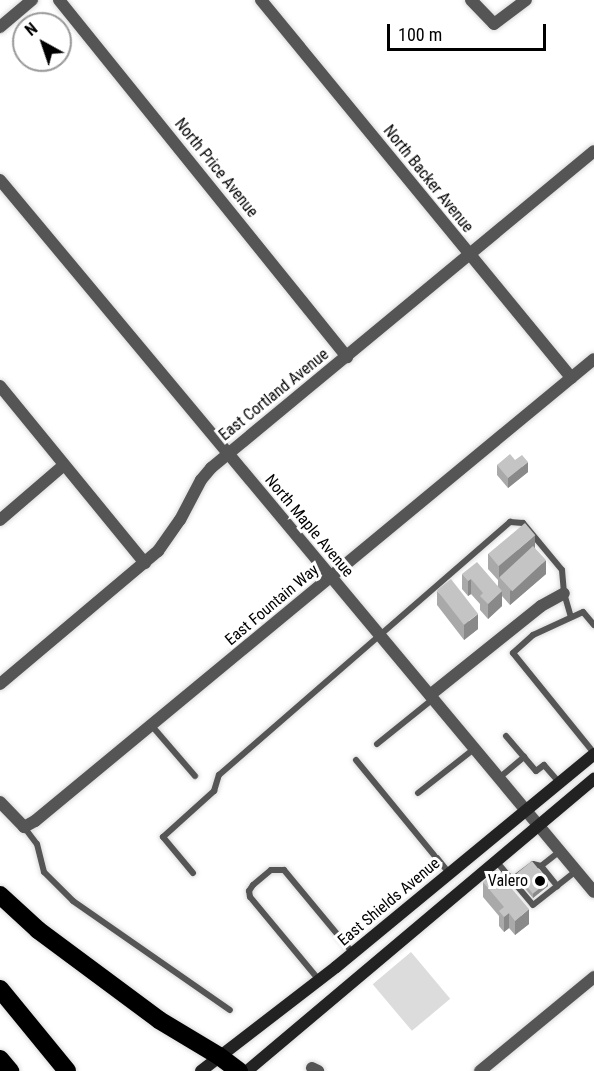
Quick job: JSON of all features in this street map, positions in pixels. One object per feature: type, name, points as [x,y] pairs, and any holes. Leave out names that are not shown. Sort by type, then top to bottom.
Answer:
[{"type":"highway","points":[[0,895],[38,930],[159,1020],[219,1056],[239,1071]]},
{"type":"highway","points":[[0,989],[67,1071]]},
{"type":"highway","points":[[0,1059],[10,1071]]},
{"type":"main road","name":"East Shields Avenue","points":[[201,1071],[353,954],[594,753]]},
{"type":"main road","points":[[247,1071],[594,779]]},
{"type":"street","points":[[0,27],[32,0]]},
{"type":"street","name":"North Price Avenue","points":[[59,0],[347,357]]},
{"type":"street","name":"North Backer Avenue","points":[[261,0],[572,378]]},
{"type":"street","points":[[471,0],[494,24],[526,0]]},
{"type":"street","name":"East Cortland Avenue","points":[[0,684],[145,564],[171,536],[201,480],[228,454],[594,152]]},
{"type":"street","name":"North Maple Avenue","points":[[1,183],[594,892]]},
{"type":"street","name":"East Fountain Way","points":[[24,827],[35,821],[152,726],[594,359]]},
{"type":"street","points":[[0,386],[145,564]]},
{"type":"street","points":[[0,520],[64,465]]},
{"type":"street","points":[[431,697],[541,606],[564,593]]},
{"type":"street","points":[[0,802],[24,827]]},
{"type":"street","points":[[480,1071],[594,977]]},
{"type":"lane","points":[[193,873],[163,837],[214,791],[219,775],[510,522],[523,523],[562,570],[564,593],[571,617]]},
{"type":"lane","points":[[594,625],[583,612],[533,635],[513,652],[594,753]]},
{"type":"lane","points":[[377,744],[431,697]]},
{"type":"lane","points":[[152,726],[195,776]]},
{"type":"lane","points":[[506,736],[536,771],[544,765],[560,782]]},
{"type":"lane","points":[[418,793],[475,749]]},
{"type":"lane","points":[[499,778],[524,757]]},
{"type":"lane","points":[[356,760],[450,873]]},
{"type":"lane","points":[[24,827],[37,844],[45,872],[73,901],[230,1010]]},
{"type":"lane","points":[[541,866],[560,851]]},
{"type":"lane","points":[[495,860],[533,905],[576,871]]},
{"type":"lane","points":[[512,879],[530,864],[541,866],[557,886]]},
{"type":"lane","points":[[319,980],[250,897],[249,891],[253,885],[271,870],[284,870],[353,954]]},
{"type":"shaded area","points":[[411,952],[450,999],[412,1031],[373,984]]},
{"type":"building","points":[[510,454],[515,460],[522,455],[528,462],[508,478],[497,465]]},
{"type":"building","points":[[525,523],[535,535],[499,566],[488,554]]},
{"type":"building","points":[[533,546],[546,560],[512,591],[499,577]]},
{"type":"building","points":[[477,562],[502,591],[488,604],[480,596],[483,593],[471,579],[468,581],[462,574]]},
{"type":"building","points":[[451,579],[478,614],[464,625],[437,590]]},
{"type":"building","points":[[532,861],[548,881],[533,894],[516,874]]},
{"type":"building","points":[[496,870],[529,909],[515,921],[509,913],[504,917],[499,911],[504,907],[483,882]]},
{"type":"place","name":"Valero","points":[[540,881]]}]
